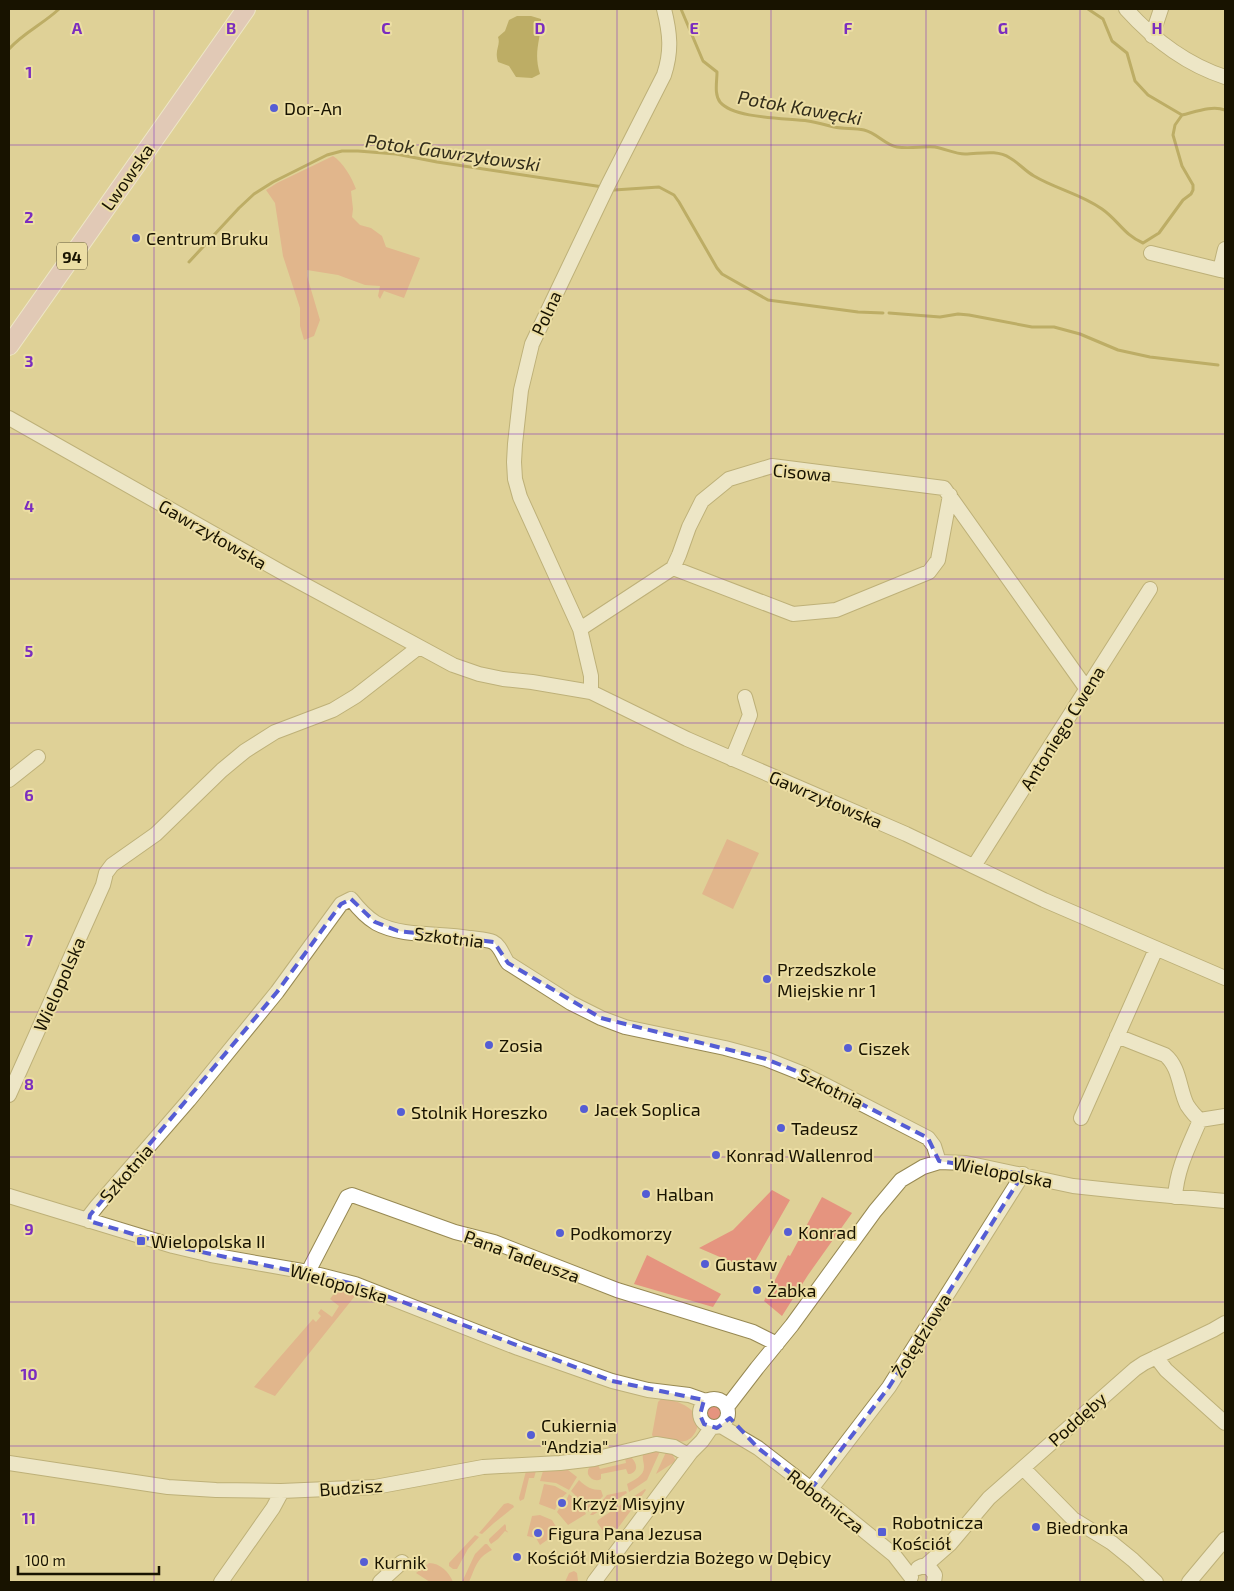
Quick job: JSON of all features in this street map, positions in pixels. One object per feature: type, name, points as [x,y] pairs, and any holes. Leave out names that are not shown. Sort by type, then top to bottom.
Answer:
[{"type":"main road","name":"Lwowska","points":[[9,346],[246,9]]},
{"type":"street","name":"Polna","points":[[591,692],[590,676],[580,629],[520,497],[515,479],[515,453],[520,399],[532,344],[539,328],[664,75],[670,47],[669,30],[664,9]]},
{"type":"street","points":[[1126,9],[1152,36],[1205,70],[1225,77]]},
{"type":"street","points":[[1152,36],[1161,9]]},
{"type":"street","points":[[1151,253],[1223,270],[1225,249]]},
{"type":"street","name":"Gawrzyłowska","points":[[9,418],[283,573],[453,665],[479,674],[591,692],[678,735],[906,834],[1044,900],[1225,978]]},
{"type":"street","name":"Cisowa","points":[[673,568],[689,527],[702,501],[729,479],[772,466],[944,488],[950,495]]},
{"type":"street","points":[[580,629],[673,568],[792,614],[836,610],[929,572],[938,560],[950,495]]},
{"type":"street","points":[[950,495],[1086,688]]},
{"type":"street","name":"Antoniego Cwena","points":[[974,866],[1150,589]]},
{"type":"street","name":"Wielopolska","points":[[9,1094],[103,885],[106,873],[112,865],[156,834],[222,770],[245,751],[275,732],[333,710],[356,696],[419,647]]},
{"type":"street","points":[[732,759],[750,715],[745,697]]},
{"type":"street","points":[[9,780],[38,758]]},
{"type":"street","name":"Szkotnia","points":[[89,1220],[90,1215],[97,1206],[189,1100],[277,992],[341,904],[351,899],[362,912],[375,922],[398,931],[463,936],[494,942],[502,951],[508,963],[571,1003],[601,1018],[625,1027],[725,1048],[801,1073],[928,1138],[934,1146],[939,1162]]},
{"type":"street","points":[[1081,1118],[1156,949]]},
{"type":"street","points":[[1117,1036],[1169,1058],[1174,1065],[1187,1104],[1193,1114],[1200,1120],[1225,1116]]},
{"type":"street","points":[[1175,1197],[1178,1172],[1182,1159],[1200,1120]]},
{"type":"street","name":"Wielopolska","points":[[9,1196],[173,1246],[211,1255],[308,1272],[355,1284],[518,1348],[612,1381],[662,1392],[690,1395],[715,1414],[778,1344],[874,1211],[892,1190],[914,1171],[939,1162],[966,1163],[1073,1186],[1225,1201]]},
{"type":"street","name":"Żołędziowa","points":[[810,1489],[889,1387],[1023,1174]]},
{"type":"street","name":"Pana Tadeusza","points":[[308,1272],[347,1197],[352,1195],[455,1232],[494,1242],[617,1290],[753,1332],[778,1344]]},
{"type":"street","name":"Poddęby","points":[[912,1581],[914,1570],[932,1574],[950,1544],[989,1498],[1135,1369],[1213,1330],[1225,1322]]},
{"type":"street","points":[[1156,1357],[1166,1370],[1225,1423]]},
{"type":"street","points":[[594,1582],[690,1453],[715,1414]]},
{"type":"street","name":"Robotnicza","points":[[715,1414],[894,1555],[932,1574]]},
{"type":"street","name":"Budzisz","points":[[9,1463],[168,1487],[281,1491],[374,1487],[483,1467],[594,1459],[656,1444],[674,1447],[690,1453]]},
{"type":"street","points":[[1023,1468],[1073,1519],[1112,1543],[1156,1582]]},
{"type":"street","points":[[221,1582],[274,1508],[281,1491]]},
{"type":"street","points":[[1189,1582],[1225,1539]]},
{"type":"street","name":"Robotnicza","points":[[894,1555],[912,1581]]},
{"type":"street","points":[[380,1582],[402,1562]]},
{"type":"highlighted area","points":[[351,899],[375,922],[398,931],[494,942],[508,963],[601,1018],[766,1059],[801,1073],[928,1138],[939,1161],[1023,1174],[889,1387],[811,1489],[758,1448],[730,1418],[717,1428],[704,1424],[700,1415],[704,1400],[612,1381],[355,1284],[173,1246],[89,1221],[90,1215],[277,992],[341,904]]},
{"type":"shaded area","points":[[517,16],[531,16],[541,19],[537,52],[540,74],[532,78],[516,77],[509,66],[498,62],[498,37],[505,31],[509,20]]},
{"type":"shaded area","points":[[333,156],[347,171],[356,189],[351,191],[352,217],[360,225],[371,228],[382,236],[386,247],[420,258],[404,298],[384,291],[380,299],[378,296],[380,286],[365,285],[338,275],[307,270],[307,276],[320,320],[314,336],[304,340],[300,326],[300,308],[283,256],[275,203],[266,190]]},
{"type":"shaded area","points":[[727,839],[759,853],[733,909],[702,894]]},
{"type":"shaded area","points":[[772,1190],[790,1200],[750,1270],[699,1248],[733,1230]]},
{"type":"shaded area","points":[[822,1197],[852,1213],[808,1275],[782,1316],[764,1301]]},
{"type":"shaded area","points":[[647,1255],[721,1294],[713,1307],[634,1284]]},
{"type":"shaded area","points":[[338,1288],[355,1296],[275,1396],[254,1387],[313,1319],[316,1322],[321,1316],[318,1313],[321,1309],[332,1317],[339,1306],[330,1299]]},
{"type":"shaded area","points":[[662,1398],[688,1407],[697,1417],[696,1431],[689,1440],[674,1441],[654,1438],[652,1435],[658,1402]]},
{"type":"shaded area","points":[[714,1406],[719,1408],[721,1413],[719,1418],[714,1420],[709,1418],[707,1413],[709,1408]]},
{"type":"shaded area","points":[[661,1449],[647,1480],[629,1492],[627,1484],[638,1477],[644,1470],[643,1454]]},
{"type":"shaded area","points":[[667,1450],[671,1452],[676,1461],[656,1474]]},
{"type":"shaded area","points":[[631,1457],[636,1467],[633,1473],[628,1474],[626,1469],[601,1474],[601,1479],[597,1480],[592,1479],[588,1474],[589,1468],[597,1463],[600,1469],[626,1463],[625,1458]]},
{"type":"shaded area","points":[[568,1470],[577,1477],[569,1490],[556,1483],[540,1481],[543,1471]]},
{"type":"shaded area","points":[[526,1471],[536,1471],[534,1478],[529,1478],[524,1499],[520,1501],[519,1498]]},
{"type":"shaded area","points":[[579,1480],[589,1488],[601,1490],[603,1496],[589,1512],[571,1491]]},
{"type":"shaded area","points":[[544,1484],[555,1486],[567,1493],[559,1500],[555,1510],[539,1504]]},
{"type":"shaded area","points":[[645,1489],[618,1528],[603,1531],[597,1522],[598,1520]]},
{"type":"shaded area","points":[[626,1491],[627,1493],[593,1515],[590,1515],[607,1495]]},
{"type":"shaded area","points":[[569,1494],[581,1505],[586,1514],[568,1525],[557,1512],[564,1505]]},
{"type":"shaded area","points":[[508,1503],[514,1507],[482,1534],[479,1533],[504,1504]]},
{"type":"shaded area","points":[[540,1515],[552,1520],[558,1530],[557,1533],[540,1545],[536,1538],[527,1536],[532,1516]]},
{"type":"shaded area","points":[[505,1524],[506,1530],[509,1533],[505,1531],[491,1544],[489,1539]]},
{"type":"shaded area","points":[[475,1535],[479,1537],[468,1549],[457,1569],[453,1569],[449,1566],[449,1563]]},
{"type":"shaded area","points":[[485,1544],[492,1550],[479,1560],[469,1582],[462,1582],[475,1554]]},
{"type":"shaded area","points":[[429,1563],[444,1569],[453,1582],[430,1582],[416,1573]]},
{"type":"shaded area","points":[[574,1571],[577,1573],[578,1581],[565,1582],[569,1573]]},
{"type":"waterway","name":"Potok Kawęcki","points":[[9,49],[20,38],[59,9]]},
{"type":"waterway","name":"Potok Kawęcki","points":[[681,9],[703,61],[717,72],[716,88],[718,99],[727,108],[748,115],[808,121],[838,128],[864,130],[897,147],[935,147],[961,154],[994,153],[1005,155],[1034,176],[1094,204],[1108,213],[1136,240],[1143,243],[1159,233],[1183,200],[1193,190],[1193,185],[1182,166],[1173,135],[1175,125],[1182,115],[1215,108],[1225,110]]},
{"type":"waterway","points":[[1088,9],[1103,19],[1112,41],[1127,53],[1135,81],[1148,95],[1182,115]]},
{"type":"waterway","name":"Potok Gawrzyłowski","points":[[189,262],[254,194],[273,182],[327,155],[342,151],[396,154],[603,187]]},
{"type":"waterway","name":"Potok Gawrzyłowski","points":[[614,190],[659,187],[674,195],[722,274],[768,300],[858,312],[883,313]]},
{"type":"waterway","name":"Potok Gawrzyłowski","points":[[889,313],[940,317],[958,314],[1032,327],[1054,327],[1080,334],[1118,350],[1150,357],[1218,365]]},
{"type":"place","name":"Dor-An","points":[[274,108]]},
{"type":"place","name":"Centrum Bruku","points":[[136,238]]},
{"type":"place","name":"Przedszkole Miejskie nr 1","points":[[767,979]]},
{"type":"place","name":"Zosia","points":[[489,1045]]},
{"type":"place","name":"Ciszek","points":[[848,1048]]},
{"type":"place","name":"Jacek Soplica","points":[[584,1109]]},
{"type":"place","name":"Stolnik Horeszko","points":[[401,1112]]},
{"type":"place","name":"Tadeusz","points":[[781,1128]]},
{"type":"place","name":"Konrad Wallenrod","points":[[716,1155]]},
{"type":"place","name":"Halban","points":[[646,1194]]},
{"type":"place","name":"Konrad","points":[[788,1232]]},
{"type":"place","name":"Podkomorzy","points":[[560,1233]]},
{"type":"place","name":"Wielopolska II","points":[[141,1241]]},
{"type":"place","name":"Gustaw","points":[[705,1264]]},
{"type":"place","name":"Żabka","points":[[757,1290]]},
{"type":"place","name":"Cukiernia \"Andzia\"","points":[[531,1435]]},
{"type":"place","name":"Krzyż Misyjny","points":[[562,1503]]},
{"type":"place","name":"Biedronka","points":[[1036,1527]]},
{"type":"place","name":"Robotnicza Kościół","points":[[882,1532]]},
{"type":"place","name":"Figura Pana Jezusa","points":[[538,1533]]},
{"type":"place","name":"Kościół Miłosierdzia Bożego w Dębicy","points":[[517,1557]]},
{"type":"place","name":"Kurnik","points":[[364,1562]]}]
